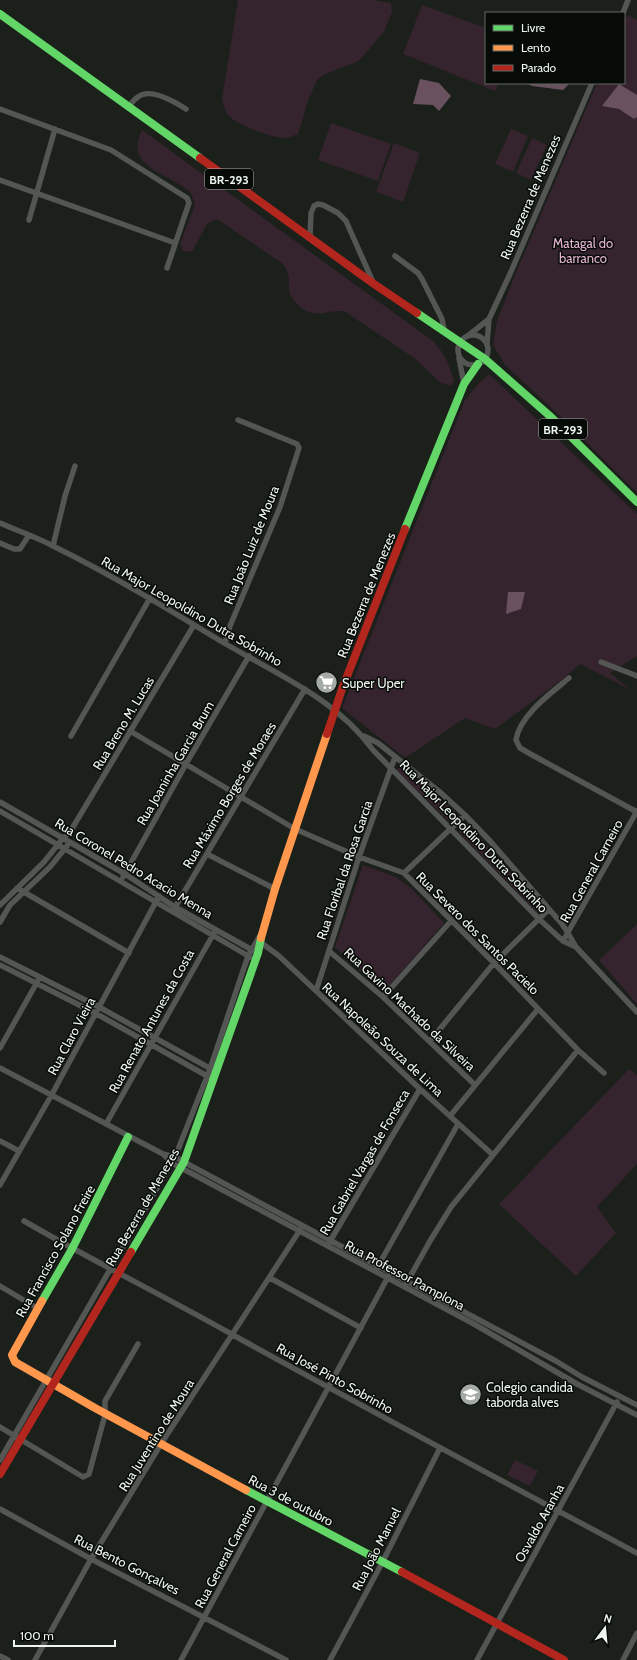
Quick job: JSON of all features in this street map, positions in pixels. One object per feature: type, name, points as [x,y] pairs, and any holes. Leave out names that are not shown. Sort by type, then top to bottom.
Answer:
[{"type":"main road","name":"BR-293","points":[[0,14],[374,284],[460,341],[482,362],[552,417],[637,502]]},
{"type":"main road","name":"Rua Bezerra de Menezes","points":[[0,1474],[17,1437],[48,1383],[115,1272],[183,1165],[195,1132],[212,1074],[253,954],[259,941],[335,710],[464,384],[482,362]]},
{"type":"main road","name":"Rua Francisco Solano Freire","points":[[12,1355],[37,1308],[72,1249],[128,1137]]},
{"type":"main road","name":"Rua 3 de outubro","points":[[12,1355],[15,1362],[48,1383],[105,1415],[162,1444],[564,1660]]},
{"type":"street","points":[[623,12],[628,0]]},
{"type":"street","name":"Rua Bezerra de Menezes","points":[[482,362],[488,349],[489,319],[510,274],[592,84]]},
{"type":"street","points":[[129,106],[138,96],[144,94],[162,97],[186,109]]},
{"type":"street","points":[[0,109],[111,150],[187,198],[189,203],[167,268]]},
{"type":"street","points":[[29,220],[55,129]]},
{"type":"street","points":[[0,180],[175,242]]},
{"type":"street","points":[[310,237],[311,213],[314,206],[318,204],[338,213],[348,225],[374,284]]},
{"type":"street","points":[[395,256],[418,273],[422,278],[442,319],[444,330]]},
{"type":"street","name":"Rua Bezerra de Menezes","points":[[460,341],[489,319]]},
{"type":"street","points":[[469,335],[480,336],[487,344]]},
{"type":"street","points":[[460,341],[457,352],[464,384]]},
{"type":"street","points":[[459,358],[468,365],[482,362]]},
{"type":"street","name":"Rua João Luiz de Moura","points":[[225,643],[230,626],[280,507],[299,448],[297,444],[238,420]]},
{"type":"street","points":[[53,546],[64,496],[75,466]]},
{"type":"street","name":"Rua Major Leopoldino Dutra Sobrinho","points":[[0,523],[53,546],[150,598],[306,689],[335,710],[362,735],[373,750],[539,919],[563,940],[576,947]]},
{"type":"street","points":[[0,543],[20,549],[29,535]]},
{"type":"street","points":[[71,736],[150,598]]},
{"type":"street","name":"Rua Breno M. Lucas","points":[[62,838],[70,832],[194,625]]},
{"type":"street","name":"Rua Joaninha Garcia Brum","points":[[121,881],[186,764],[249,656]]},
{"type":"street","points":[[602,662],[637,676]]},
{"type":"street","points":[[569,678],[537,706],[519,727],[516,740],[520,748],[637,812]]},
{"type":"street","name":"Rua Máximo Borges de Moraes","points":[[174,909],[306,689]]},
{"type":"street","name":"Rua Severo dos Santos Pacielo","points":[[130,731],[242,796],[295,829],[360,857],[404,873],[578,1050],[604,1073]]},
{"type":"street","name":"Rua Major Leopoldino Dutra Sobrinho","points":[[362,735],[378,743],[441,793],[465,815],[491,842],[549,909],[568,933],[576,947],[637,1012]]},
{"type":"street","name":"Rua Floribal da Rosa Garcia","points":[[316,991],[360,857],[396,757]]},
{"type":"street","name":"Rua Coronel Pedro Acacio Menna","points":[[0,802],[125,874],[159,896],[174,909],[212,936],[253,954]]},
{"type":"street","name":"Rua Coronel Pedro Acacio Menna","points":[[0,811],[66,848],[156,903],[174,909],[216,930],[253,954]]},
{"type":"street","name":"Rua General Carneiro","points":[[563,940],[637,812]]},
{"type":"street","points":[[404,873],[465,815]]},
{"type":"street","points":[[24,824],[28,818]]},
{"type":"street","points":[[0,922],[6,910],[50,867],[66,848],[70,842],[70,832]]},
{"type":"street","points":[[0,905],[44,862],[62,838]]},
{"type":"street","points":[[208,854],[275,889]]},
{"type":"street","points":[[44,862],[50,867]]},
{"type":"street","points":[[17,888],[23,893],[129,953]]},
{"type":"street","name":"Rua Claro Vieira","points":[[0,1185],[51,1096],[159,896]]},
{"type":"street","points":[[430,1041],[494,963],[549,909]]},
{"type":"street","points":[[383,998],[451,921]]},
{"type":"street","name":"Rua Renato Antunes da Costa","points":[[106,1124],[216,930]]},
{"type":"street","name":"Rua Napoleão Souza de Lima","points":[[259,941],[279,956],[420,1089],[493,1155]]},
{"type":"street","name":"Rua Gavino Machado da Silveira","points":[[329,950],[430,1041],[475,1085]]},
{"type":"street","points":[[0,957],[99,1007],[155,1038],[212,1074]]},
{"type":"street","points":[[10,970],[13,963]]},
{"type":"street","points":[[0,965],[96,1013],[152,1044],[212,1074]]},
{"type":"street","points":[[0,1048],[40,977]]},
{"type":"street","points":[[63,997],[67,991]]},
{"type":"street","points":[[450,1116],[538,1008]]},
{"type":"street","points":[[405,1288],[430,1241],[451,1207],[578,1050]]},
{"type":"street","name":"Rua Professor Pamplona","points":[[0,1068],[128,1137],[163,1154],[175,1157],[183,1165],[216,1187],[474,1324],[578,1384],[637,1415]]},
{"type":"street","name":"Rua Bezerra de Menezes","points":[[115,1272],[175,1157],[186,1128],[212,1074]]},
{"type":"street","name":"Rua Gabriel Vargas de Fonseca","points":[[327,1246],[420,1089]]},
{"type":"street","points":[[375,1272],[458,1124]]},
{"type":"street","points":[[186,1128],[195,1132]]},
{"type":"street","points":[[0,1141],[19,1151]]},
{"type":"street","name":"Rua Professor Pamplona","points":[[163,1154],[172,1163],[183,1165],[219,1180],[390,1273],[408,1281],[556,1360],[582,1377],[637,1405]]},
{"type":"street","points":[[216,1187],[219,1180]]},
{"type":"street","points":[[156,1191],[164,1196]]},
{"type":"street","name":"Rua José Pinto Sobrinho","points":[[24,1221],[72,1249],[232,1334],[328,1388],[637,1553]]},
{"type":"street","name":"Rua Juventino de Moura","points":[[35,1660],[91,1559],[162,1444],[303,1226]]},
{"type":"street","points":[[352,1260],[355,1254]]},
{"type":"street","name":"Rua General Carneiro","points":[[181,1660],[390,1273]]},
{"type":"street","points":[[270,1278],[361,1328]]},
{"type":"street","points":[[0,1286],[37,1308]]},
{"type":"street","points":[[474,1324],[477,1318]]},
{"type":"street","points":[[0,1427],[83,1477],[89,1474],[105,1415],[105,1401],[138,1344]]},
{"type":"street","points":[[578,1384],[582,1377]]},
{"type":"street","name":"Osvaldo Aranha","points":[[477,1660],[620,1397]]},
{"type":"street","name":"Rua Bezerra de Menezes","points":[[0,1460],[17,1437]]},
{"type":"street","name":"Rua João Manuel","points":[[330,1660],[382,1563],[440,1448]]},
{"type":"street","name":"Rua Bento Gonçalves","points":[[0,1509],[91,1559],[286,1660]]},
{"type":"street","points":[[623,1660],[637,1633]]},
{"type":"street","points":[[0,1656],[8,1660]]},
{"type":"green space","points":[[238,0],[372,0],[391,3],[392,12],[384,32],[357,62],[325,74],[317,80],[308,101],[298,134],[289,138],[280,138],[243,125],[231,118],[225,109],[222,99]]},
{"type":"green space","points":[[422,5],[485,28],[485,84],[498,84],[495,91],[403,54]]},
{"type":"green space","name":"Matagal do barranco","points":[[627,15],[637,20],[637,493],[558,414],[505,365],[493,345],[497,321],[515,275],[597,84],[625,84],[625,20]]},
{"type":"green space","points":[[331,123],[391,144],[378,181],[318,160]]},
{"type":"green space","points":[[511,129],[528,136],[513,172],[495,164]]},
{"type":"green space","points":[[142,130],[433,341],[441,350],[448,364],[454,381],[451,386],[441,383],[414,358],[344,311],[320,314],[303,309],[290,295],[288,274],[283,264],[217,219],[207,224],[192,252],[183,251],[180,244],[195,205],[189,191],[150,168],[143,161],[138,153],[138,143]]},
{"type":"green space","points":[[532,138],[547,145],[531,180],[516,173]]},
{"type":"green space","points":[[394,143],[420,153],[403,202],[376,192]]},
{"type":"green space","points":[[489,374],[637,514],[637,656],[610,673],[631,690],[580,664],[564,678],[495,729],[465,718],[405,758],[342,708],[465,400],[479,383]]},
{"type":"green space","points":[[399,767],[453,809],[456,813],[455,817],[451,821],[447,819],[397,771]]},
{"type":"green space","points":[[461,823],[467,824],[502,862],[541,908],[541,911],[538,913],[459,832],[459,826]]},
{"type":"green space","points":[[363,865],[396,877],[411,888],[444,923],[383,993],[335,947]]},
{"type":"green space","points":[[637,924],[637,1004],[599,960]]},
{"type":"green space","points":[[629,1069],[637,1075],[637,1164],[597,1207],[616,1233],[576,1276],[499,1204]]},
{"type":"green space","points":[[515,1460],[538,1471],[530,1486],[507,1475]]},
{"type":"shaded area","points":[[420,79],[439,83],[451,96],[439,111],[433,105],[413,104]]},
{"type":"shaded area","points":[[528,84],[569,84],[563,90],[532,86]]},
{"type":"shaded area","points":[[619,84],[637,95],[637,117],[634,119],[619,109],[602,106]]},
{"type":"shaded area","points":[[508,592],[525,592],[521,609],[506,614]]},
{"type":"traffic: fast","points":[[0,14],[200,158]]},
{"type":"traffic: fast","points":[[417,313],[485,359],[551,417],[637,502]]},
{"type":"traffic: fast","points":[[405,529],[464,384],[478,364]]},
{"type":"traffic: fast","points":[[131,1252],[184,1162],[258,953],[261,938]]},
{"type":"traffic: fast","points":[[42,1301],[72,1249],[128,1137]]},
{"type":"traffic: fast","points":[[246,1490],[402,1572]]},
{"type":"traffic: slow","points":[[261,938],[275,889],[327,734]]},
{"type":"traffic: slow","points":[[42,1301],[12,1355],[15,1362],[95,1408],[246,1490]]},
{"type":"traffic: jam","points":[[200,158],[374,284],[417,313]]},
{"type":"traffic: jam","points":[[327,734],[342,689],[405,529]]},
{"type":"traffic: jam","points":[[0,1474],[131,1252]]},
{"type":"traffic: jam","points":[[402,1572],[564,1660]]},
{"type":"place","name":"Super Uper","points":[[326,683]]},
{"type":"place","name":"Colegio candida taborda alves","points":[[471,1394]]}]
